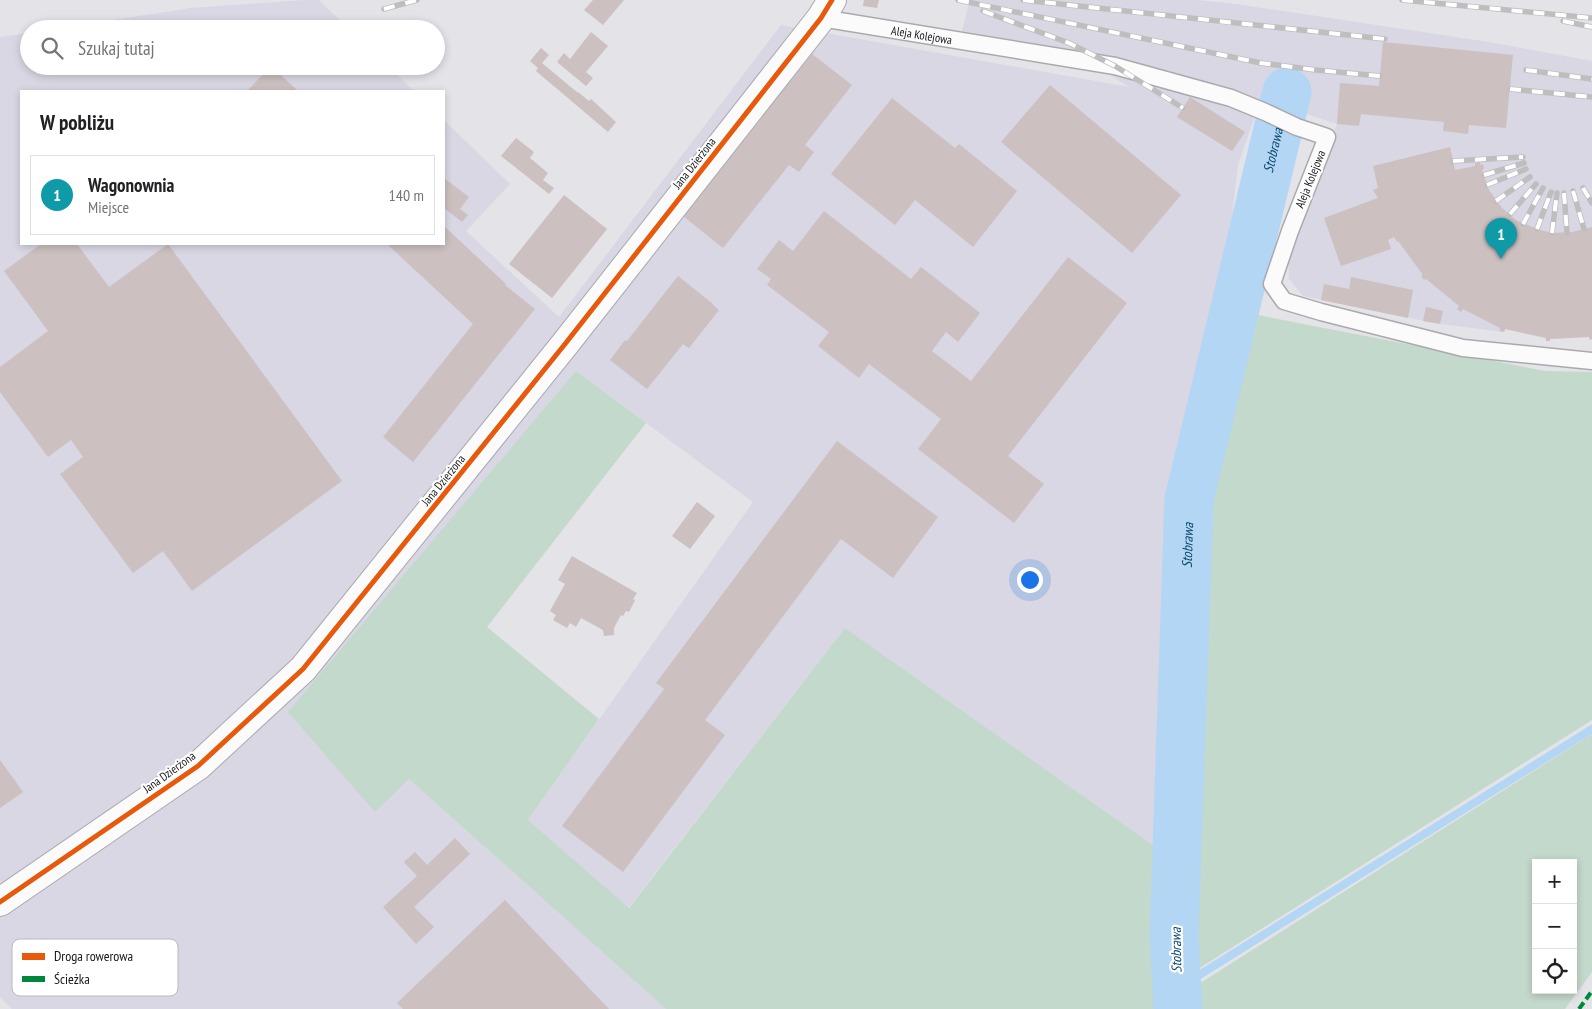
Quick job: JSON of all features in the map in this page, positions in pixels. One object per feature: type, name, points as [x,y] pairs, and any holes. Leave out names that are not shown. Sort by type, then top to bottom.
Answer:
[{"type":"street","name":"Jana Dzierżona","points":[[0,902],[198,766],[303,669],[565,344],[826,9]]},
{"type":"lane","name":"Aleja Kolejowa","points":[[826,9],[1115,66],[1231,98],[1297,128],[1327,137],[1290,230],[1272,284],[1284,301],[1463,348],[1592,361]]},
{"type":"shaded area","points":[[319,0],[340,20],[113,20],[191,8]]},
{"type":"shaded area","points":[[970,0],[1196,0],[1236,4],[1489,42],[1592,61],[1592,339],[1590,340],[1589,337],[1550,339],[1550,341],[1546,341],[1545,338],[1505,329],[1504,332],[1440,324],[1303,296],[1289,279],[1288,253],[1337,124],[1261,99],[1238,165],[1157,848],[845,628],[628,908],[528,820],[753,502],[576,371],[374,811],[409,779],[666,1009],[12,1009],[0,997],[0,37],[20,34],[20,75],[397,75],[413,90],[20,90],[20,245],[445,245],[445,121],[510,184],[466,231],[559,317],[781,25],[1129,87],[1069,49],[962,31]]},
{"type":"green space","points":[[1242,312],[1545,371],[1592,372],[1592,720],[1190,974],[1201,491]]},
{"type":"green space","points":[[576,371],[646,423],[487,627],[599,719],[528,820],[629,908],[845,628],[1157,848],[1160,1009],[666,1009],[409,779],[375,812],[288,712]]},
{"type":"green space","points":[[1592,734],[1592,972],[1577,993],[1577,859],[1532,859],[1532,994],[1576,994],[1565,1009],[1192,1009],[1191,989]]},
{"type":"building","points":[[593,0],[624,0],[603,25],[584,10]]},
{"type":"building","points":[[864,0],[879,0],[877,8],[863,6]]},
{"type":"building","points":[[591,32],[608,46],[586,72],[593,78],[586,86],[557,62],[564,53],[570,59]]},
{"type":"building","points":[[1383,42],[1513,55],[1506,128],[1469,125],[1468,134],[1443,131],[1444,122],[1361,114],[1359,126],[1337,124],[1340,83],[1379,86]]},
{"type":"building","points":[[541,48],[549,55],[542,63],[578,93],[589,101],[591,99],[616,122],[608,132],[536,71],[538,68],[530,61]]},
{"type":"building","points":[[812,54],[852,85],[805,145],[814,152],[799,172],[789,165],[723,248],[683,216]]},
{"type":"building","points":[[262,75],[281,75],[297,90],[248,90]]},
{"type":"building","points":[[1050,85],[1181,195],[1132,253],[1001,142]]},
{"type":"building","points":[[1190,97],[1245,132],[1232,151],[1177,117]]},
{"type":"building","points":[[892,98],[955,148],[959,144],[1017,191],[973,247],[915,200],[895,225],[831,174]]},
{"type":"building","points":[[516,138],[534,152],[530,158],[548,173],[543,180],[554,188],[549,194],[501,156]]},
{"type":"building","points":[[1450,147],[1455,170],[1475,166],[1475,163],[1480,162],[1480,165],[1483,164],[1484,169],[1482,170],[1489,190],[1502,208],[1516,220],[1552,233],[1572,232],[1592,227],[1592,339],[1590,340],[1589,337],[1550,339],[1550,341],[1546,341],[1546,338],[1505,329],[1504,332],[1500,331],[1500,328],[1463,309],[1461,312],[1457,309],[1459,306],[1426,279],[1424,280],[1421,276],[1423,275],[1394,237],[1388,240],[1391,249],[1341,266],[1324,218],[1378,198],[1373,190],[1378,188],[1373,166]]},
{"type":"building","points":[[445,179],[469,197],[460,209],[468,215],[462,222],[445,209]]},
{"type":"building","points":[[564,195],[607,229],[552,298],[509,264]]},
{"type":"building","points":[[824,211],[911,279],[921,267],[980,313],[958,342],[946,332],[932,351],[971,381],[1068,257],[1127,303],[1008,456],[1044,484],[1014,523],[918,449],[941,419],[869,364],[859,378],[818,346],[829,332],[767,285],[771,279],[757,269],[779,240],[793,251]]},
{"type":"building","points":[[445,227],[505,285],[535,309],[413,462],[383,437],[473,324],[388,245],[445,245]]},
{"type":"building","points":[[40,245],[78,245],[109,287],[169,245],[342,481],[192,591],[163,551],[133,573],[60,474],[83,457],[71,440],[48,457],[0,392],[0,367],[48,331],[4,271]]},
{"type":"building","points":[[678,276],[719,310],[689,348],[683,344],[647,389],[610,360]]},
{"type":"building","points":[[1351,277],[1413,290],[1408,318],[1321,300],[1324,284],[1349,289]]},
{"type":"building","points":[[1426,307],[1443,311],[1440,324],[1423,321]]},
{"type":"building","points":[[837,441],[938,517],[893,578],[841,539],[705,720],[725,735],[623,872],[562,826],[664,689],[656,683]]},
{"type":"building","points":[[697,502],[715,516],[690,549],[672,536]]},
{"type":"building","points":[[572,556],[637,593],[629,612],[626,611],[623,616],[621,615],[614,628],[614,635],[604,636],[603,630],[581,618],[576,627],[570,623],[567,628],[553,620],[556,615],[550,611],[565,584],[558,580]]},
{"type":"building","points":[[0,760],[23,792],[0,808]]},
{"type":"building","points":[[455,838],[470,854],[414,907],[434,927],[416,944],[383,907],[417,876],[404,862],[415,852],[427,865]]},
{"type":"building","points":[[505,900],[609,1009],[403,1009],[397,1003]]},
{"type":"waterway","name":"Stobrawa","points":[[1178,1009],[1174,937],[1189,500],[1287,92]]},
{"type":"waterway","points":[[1177,989],[1592,729]]},
{"type":"railway","points":[[384,9],[417,0]]},
{"type":"railway","points":[[958,0],[1261,63],[1380,76]]},
{"type":"railway","points":[[1023,0],[1385,39]]},
{"type":"railway","points":[[1402,0],[1592,18]]},
{"type":"railway","points":[[983,11],[1069,43],[1115,66],[1183,108]]},
{"type":"railway","points":[[1563,21],[1592,27]]},
{"type":"railway","points":[[1526,70],[1592,79]]},
{"type":"railway","points":[[1510,89],[1592,97]]},
{"type":"railway","points":[[1453,161],[1523,157]]},
{"type":"railway","points":[[1484,175],[1524,163]]},
{"type":"railway","points":[[1487,185],[1526,169]]},
{"type":"railway","points":[[1496,201],[1530,177]]},
{"type":"railway","points":[[1510,214],[1536,184]]},
{"type":"railway","points":[[1523,224],[1543,188]]},
{"type":"railway","points":[[1583,188],[1592,203]]},
{"type":"railway","points":[[1573,191],[1584,229]]},
{"type":"railway","points":[[1537,229],[1551,192]]},
{"type":"railway","points":[[1552,233],[1557,193]]},
{"type":"railway","points":[[1564,193],[1567,233]]},
{"type":"marked path","points":[[1579,1009],[1592,991]]},
{"type":"cycle path","points":[[0,902],[198,766],[303,669],[565,344],[821,18],[832,0]]},
{"type":"place","name":"Wagonownia","points":[[1501,259]]}]
